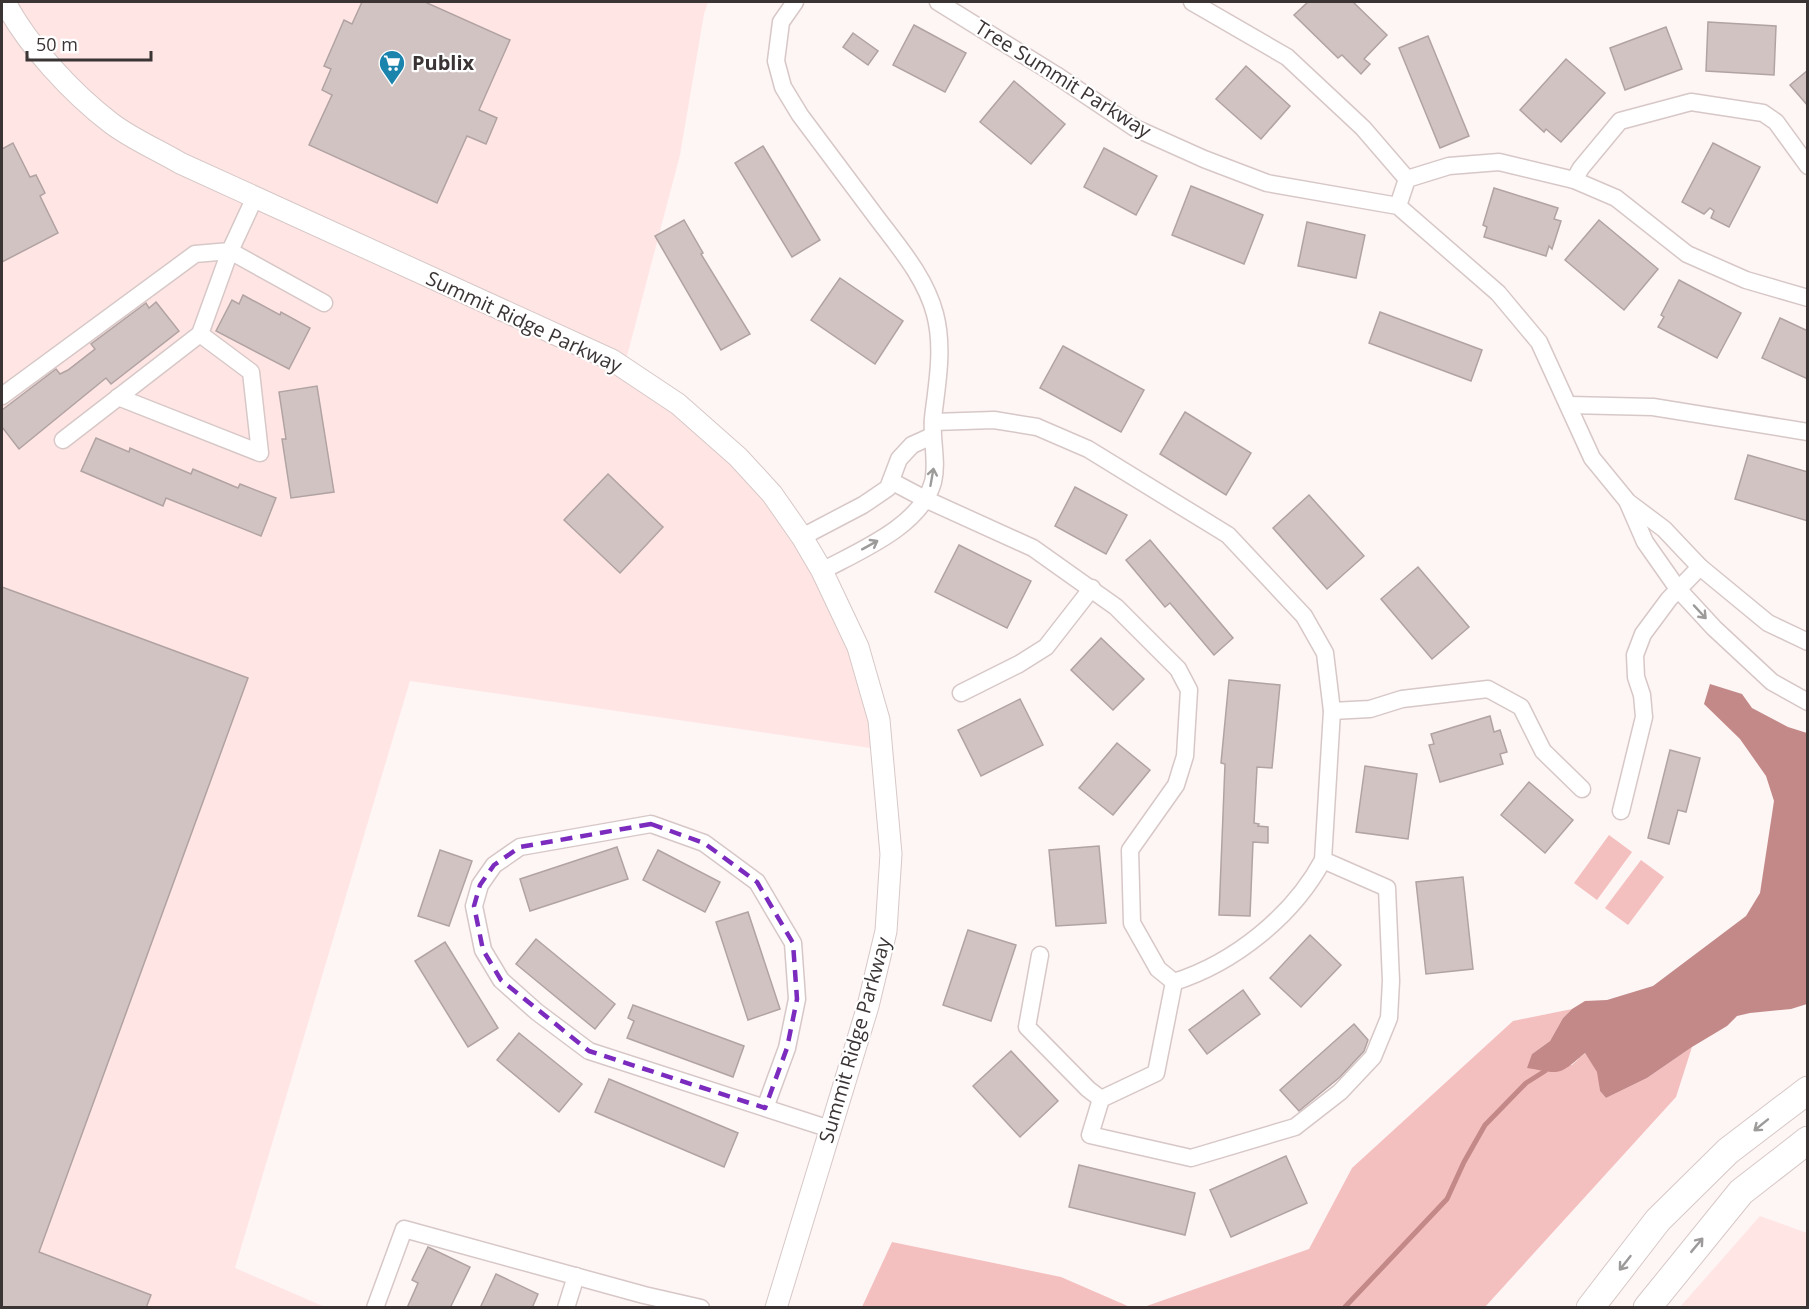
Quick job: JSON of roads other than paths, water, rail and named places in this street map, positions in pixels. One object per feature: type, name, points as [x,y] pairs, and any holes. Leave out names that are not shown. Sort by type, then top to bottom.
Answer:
[{"type":"highway","points":[[1590,1308],[1658,1220],[1728,1151],[1808,1089]]},
{"type":"highway","points":[[1647,1308],[1741,1192],[1808,1140]]},
{"type":"street","name":"Summit Ridge Parkway","points":[[5,2],[12,16],[54,70],[112,124],[180,163],[612,360],[678,404],[738,457],[772,494],[802,537],[822,571],[858,647],[879,720],[891,854],[886,931],[868,1006],[776,1308]]},
{"type":"street","points":[[795,2],[781,22],[776,61],[783,87],[800,115],[919,275],[935,314],[940,351],[932,429],[935,456],[933,482],[925,499],[914,514],[886,536],[822,571]]},
{"type":"street","name":"Tree Summit Parkway","points":[[938,2],[1056,75],[1135,128],[1204,159],[1267,183],[1398,206]]},
{"type":"street","points":[[1192,2],[1287,57],[1363,128],[1407,179]]},
{"type":"street","points":[[1574,180],[1581,168],[1620,122],[1691,102],[1763,113],[1776,122],[1808,166]]},
{"type":"street","points":[[1407,179],[1449,166],[1498,162],[1574,180],[1617,198],[1687,254],[1746,280],[1808,298]]},
{"type":"street","points":[[1407,179],[1398,206],[1498,293],[1539,342],[1592,458],[1628,502],[1664,529],[1700,567],[1768,623],[1808,642]]},
{"type":"street","points":[[63,440],[200,334],[230,251],[255,197]]},
{"type":"street","points":[[2,396],[195,254],[230,251],[324,303]]},
{"type":"street","points":[[118,397],[260,453],[251,372],[200,334]]},
{"type":"street","points":[[1569,405],[1653,407],[1808,432]]},
{"type":"street","points":[[802,537],[863,505],[888,488],[899,459],[932,429],[994,420],[1036,427],[1088,449],[1228,535],[1304,616],[1325,654],[1332,711],[1323,860],[1312,881],[1286,910],[1260,933],[1230,956],[1197,975],[1173,982]]},
{"type":"street","points":[[891,481],[1033,548],[1116,607],[1178,669],[1189,690],[1185,756],[1176,785],[1130,850],[1132,923],[1158,969],[1173,982]]},
{"type":"street","points":[[1628,502],[1645,542],[1678,589],[1772,682],[1808,702]]},
{"type":"street","points":[[1621,811],[1644,717],[1642,695],[1636,677],[1635,655],[1642,634],[1678,589],[1700,567]]},
{"type":"street","points":[[961,693],[1019,664],[1046,647],[1092,588]]},
{"type":"street","points":[[1332,711],[1370,709],[1402,699],[1488,689],[1521,707],[1543,751],[1582,789]]},
{"type":"street","points":[[765,1108],[787,1048],[797,999],[793,943],[757,882],[704,843],[651,824],[520,847],[494,865],[480,885],[474,906],[483,950],[501,980],[537,1012],[590,1052],[830,1130]]},
{"type":"street","points":[[1173,982],[1156,1073],[1101,1099],[1090,1135],[1191,1158],[1294,1127],[1340,1092],[1373,1057],[1389,1018],[1391,981],[1387,888],[1323,860]]},
{"type":"street","points":[[1040,955],[1027,1027],[1088,1089],[1101,1099]]},
{"type":"street","points":[[375,1308],[404,1229],[576,1276],[628,1299],[701,1308]]},
{"type":"street","points":[[566,1308],[576,1276]]},
{"type":"waterway","points":[[1344,1308],[1447,1199],[1485,1125],[1526,1083],[1545,1071]]},
{"type":"place","name":"Publix","points":[[392,86]]}]
